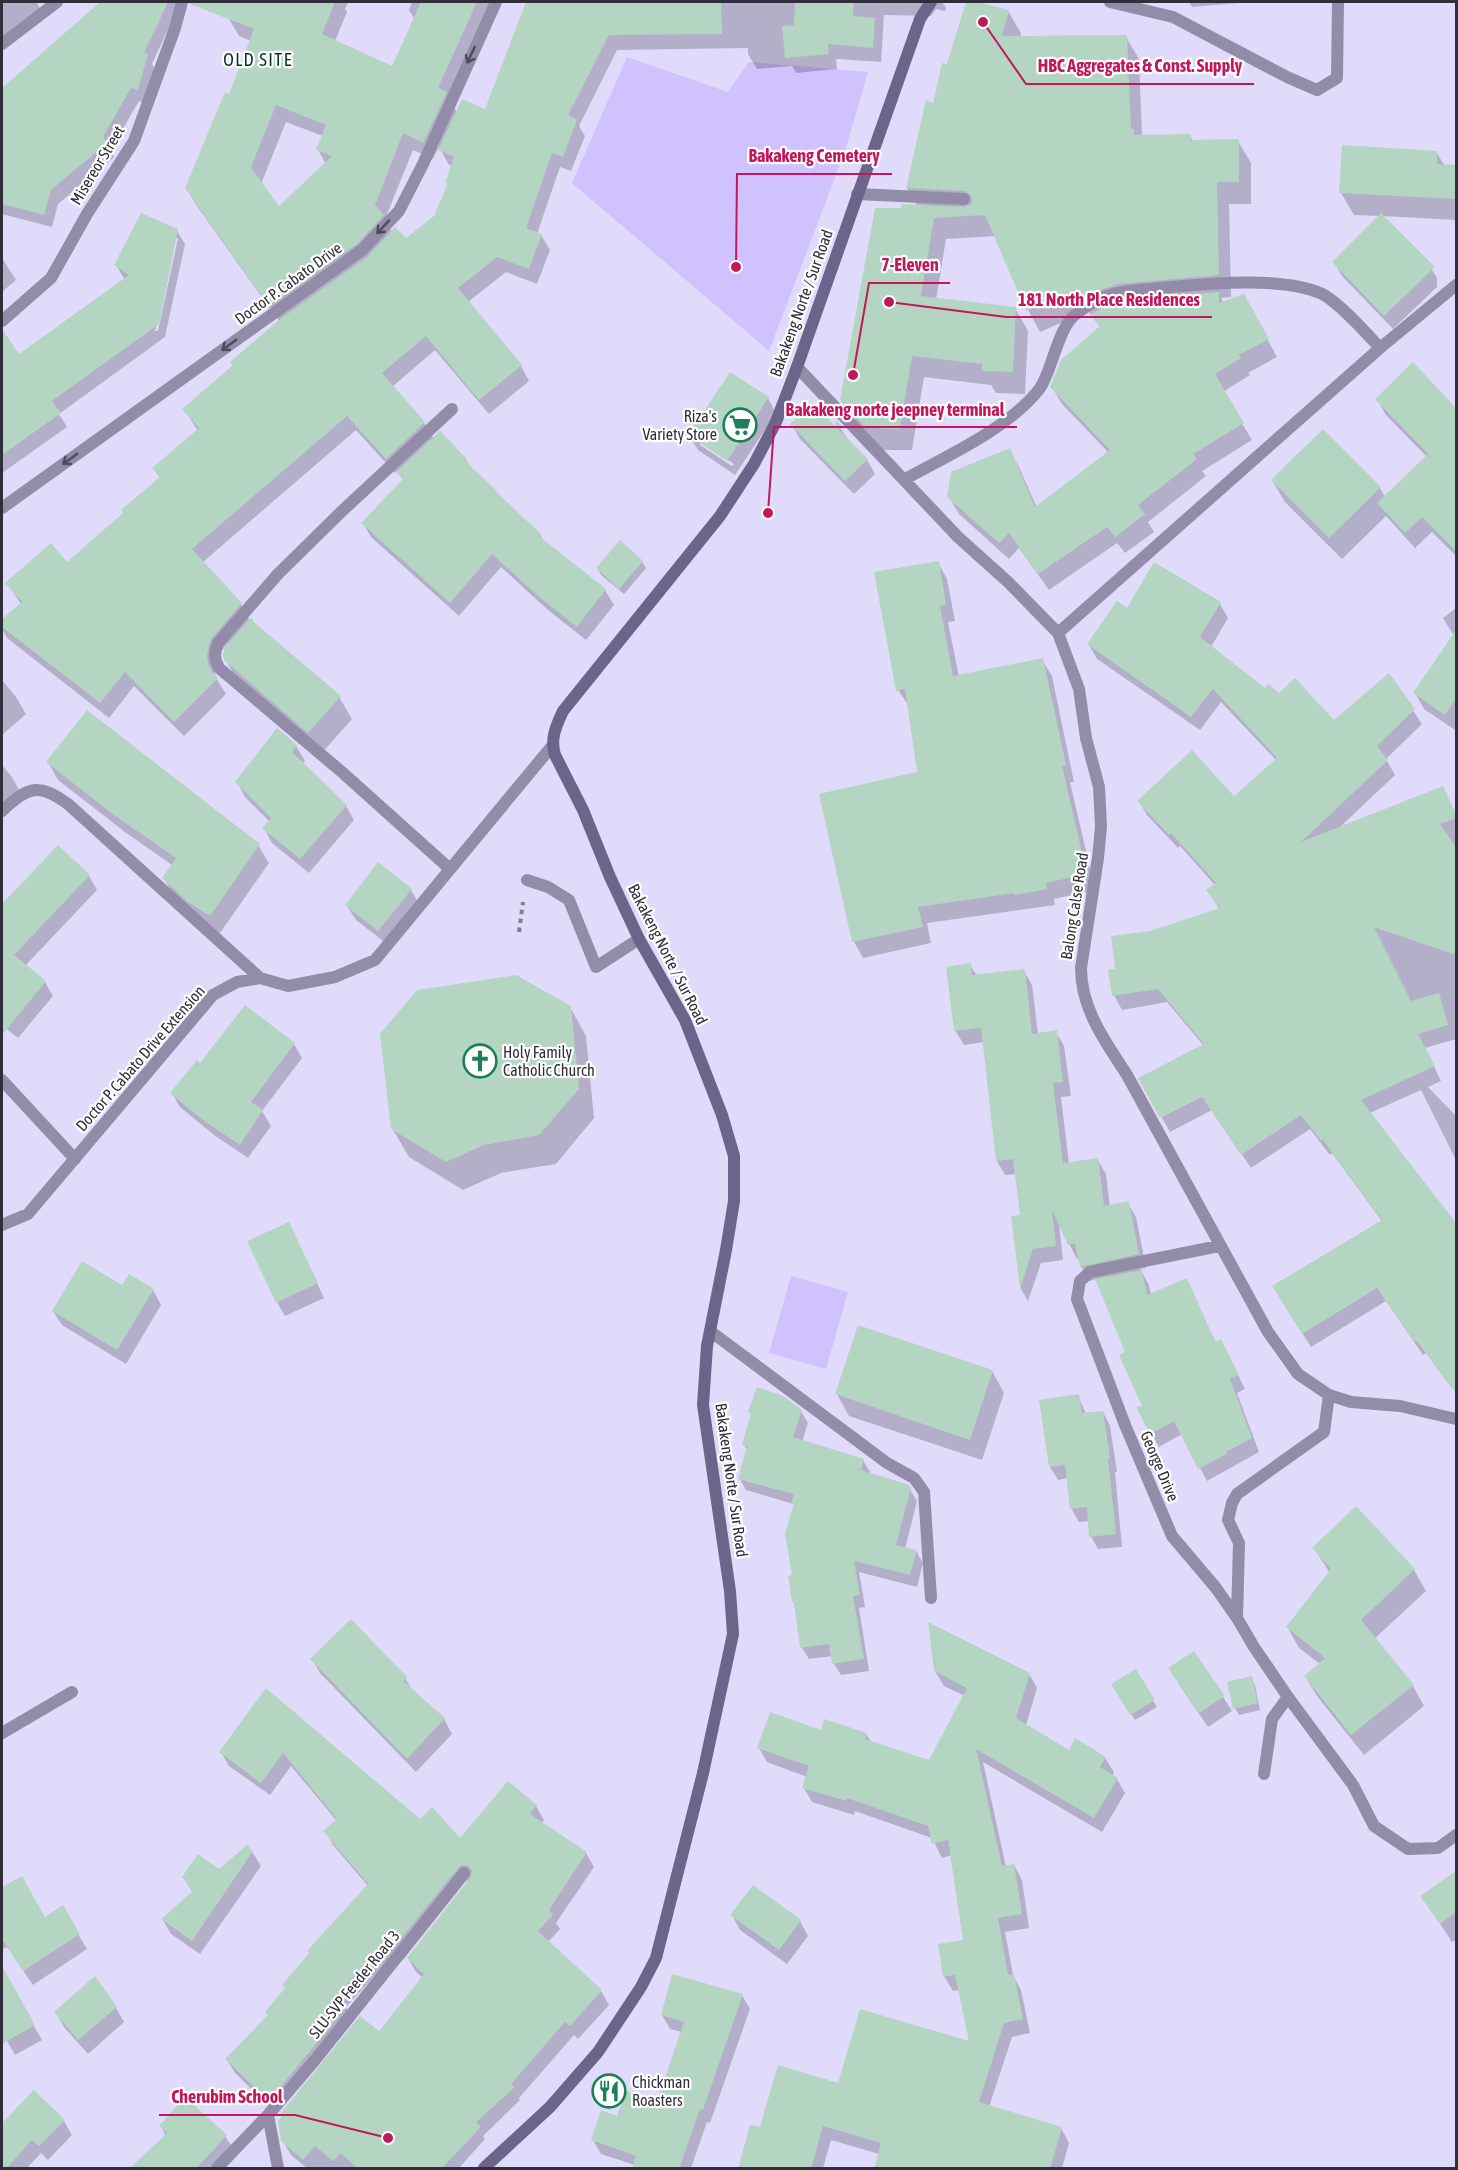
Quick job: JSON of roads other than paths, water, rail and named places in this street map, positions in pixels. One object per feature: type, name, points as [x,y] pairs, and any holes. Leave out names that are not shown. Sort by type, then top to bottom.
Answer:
[{"type":"main road","name":"Bakakeng Norte / Sur Road","points":[[484,2169],[550,2107],[598,2052],[641,1987],[656,1958],[703,1773],[733,1634],[730,1591],[703,1405],[710,1331],[734,1201],[734,1156],[722,1115],[686,1020],[639,939],[610,877],[583,810],[552,746],[557,722],[563,711],[720,516],[754,464],[776,422],[920,19],[931,2]]},
{"type":"street","points":[[2,44],[57,2]]},
{"type":"street","name":"Misereor Street","points":[[2,321],[51,278],[87,214],[134,141],[175,28],[182,2]]},
{"type":"street","name":"Doctor P. Cabato Drive","points":[[2,508],[362,250],[399,211],[423,164],[496,2]]},
{"type":"street","points":[[1110,2],[1173,17],[1287,77],[1317,90],[1337,78],[1338,2]]},
{"type":"street","points":[[857,194],[964,199]]},
{"type":"street","points":[[905,480],[1009,419],[1040,387],[1057,345],[1073,316],[1107,296],[1212,283],[1287,285],[1322,293],[1350,317],[1380,348]]},
{"type":"street","points":[[1058,633],[1380,348],[1456,285]]},
{"type":"street","name":"Balong Calse Road","points":[[797,367],[958,537],[1008,582],[1058,633],[1079,689],[1086,738],[1099,787],[1101,827],[1098,858],[1081,968],[1081,985],[1089,1012],[1127,1075],[1268,1332],[1298,1374],[1329,1395],[1351,1402],[1400,1406],[1456,1419]]},
{"type":"street","points":[[450,869],[343,772],[219,669],[215,660],[215,651],[218,643],[278,574],[452,409]]},
{"type":"street","points":[[2,811],[17,797],[33,789],[50,791],[68,804],[260,978],[288,987],[335,976],[375,960],[552,746]]},
{"type":"street","points":[[527,880],[548,887],[569,900],[596,967],[639,939]]},
{"type":"street","name":"Doctor P. Cabato Drive Extension","points":[[2,1225],[28,1214],[213,995],[237,982],[260,978]]},
{"type":"street","points":[[2,1080],[75,1159]]},
{"type":"street","name":"George Drive","points":[[1220,1246],[1090,1272],[1080,1281],[1077,1299],[1125,1425],[1172,1536],[1216,1588],[1288,1697],[1353,1785],[1374,1827],[1408,1849],[1438,1848],[1456,1835]]},
{"type":"street","points":[[710,1331],[887,1463],[914,1478],[924,1492],[932,1598]]},
{"type":"street","points":[[1237,1618],[1239,1543],[1228,1520],[1232,1503],[1237,1494],[1324,1432],[1329,1395]]},
{"type":"street","points":[[2,1733],[72,1692]]},
{"type":"street","points":[[1264,1774],[1272,1719],[1288,1697]]},
{"type":"street","name":"SLU-SVP Feeder Road 3","points":[[217,2169],[268,2115],[322,2051],[464,1873]]},
{"type":"street","points":[[268,2115],[278,2169]]},
{"type":"place","name":"HBC Aggregates & Const. Supply","points":[[983,22]]},
{"type":"place","name":"Bakakeng Cemetery","points":[[736,267]]},
{"type":"place","name":"181 North Place Residences","points":[[889,302]]},
{"type":"place","name":"7-Eleven","points":[[853,375]]},
{"type":"place","name":"Riza's Variety Store","points":[[740,425]]},
{"type":"place","name":"Bakakeng norte jeepney terminal","points":[[768,513]]},
{"type":"place","name":"Holy Family Catholic Church","points":[[480,1061]]},
{"type":"place","name":"Chickman Roasters","points":[[609,2091]]},
{"type":"place","name":"Cherubim School","points":[[388,2138]]},
{"type":"district","name":"OLD SITE","points":[[258,60]]}]
